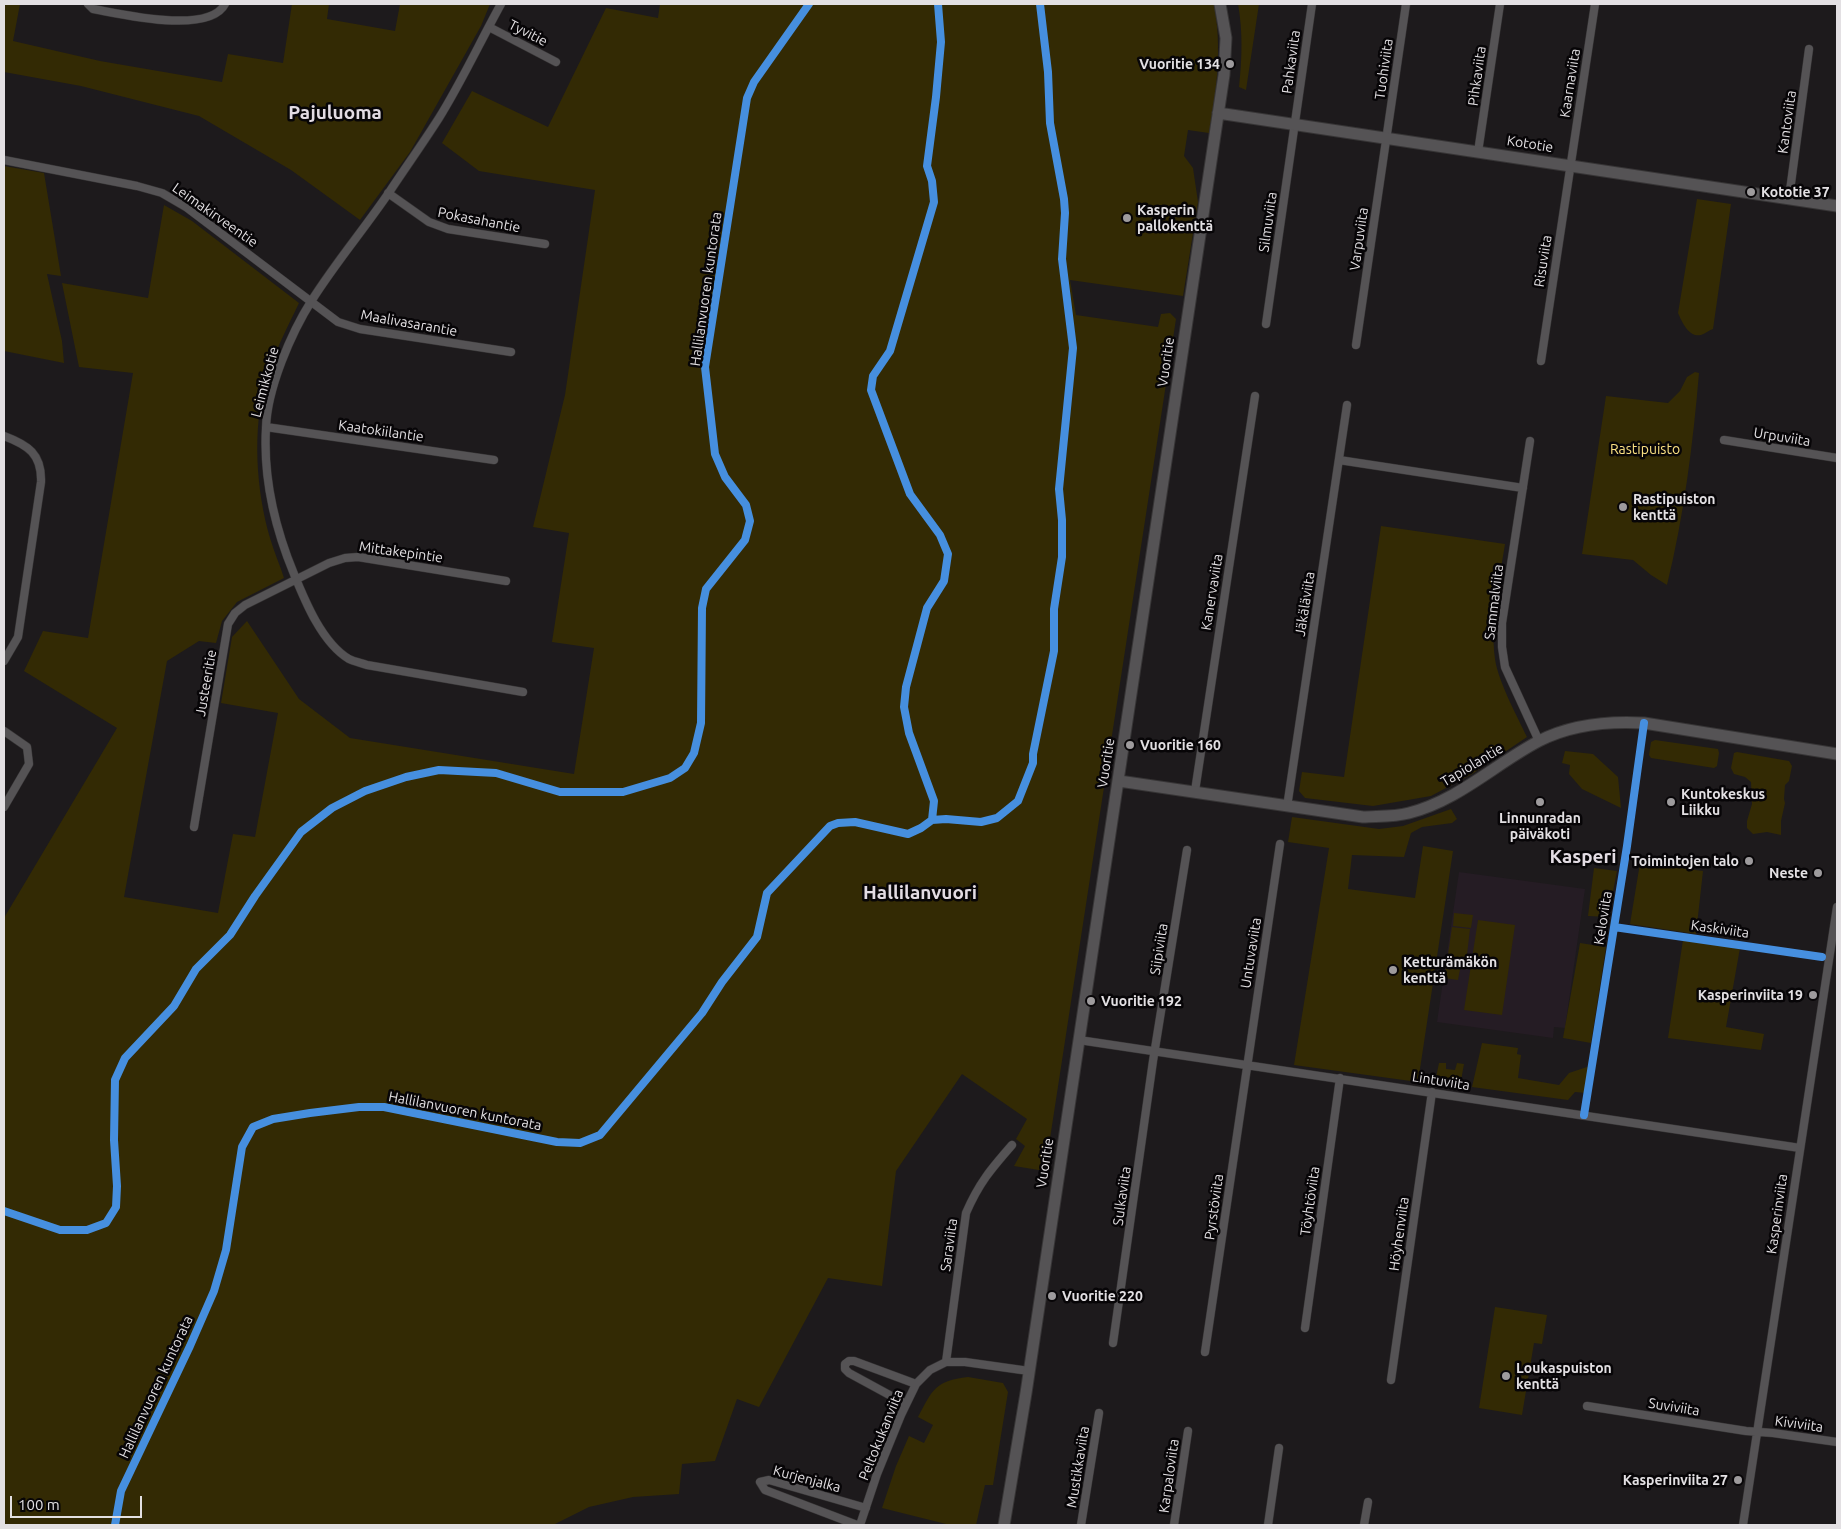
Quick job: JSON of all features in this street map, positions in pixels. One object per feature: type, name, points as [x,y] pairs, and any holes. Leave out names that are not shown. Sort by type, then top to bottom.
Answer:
[{"type":"street","points":[[88,4],[93,9],[170,22],[213,16],[222,10],[225,4]]},
{"type":"street","name":"Leimikkotie","points":[[501,4],[440,117],[312,300],[290,338],[273,388],[266,427],[267,467],[272,510],[283,548],[314,619],[333,645],[349,659],[367,665],[524,692]]},
{"type":"street","name":"Vuoritie","points":[[1004,1525],[1119,781],[1224,75],[1226,38],[1220,4]]},
{"type":"street","name":"Pahkaviita","points":[[1295,124],[1312,4]]},
{"type":"street","name":"Tuohiviita","points":[[1386,138],[1406,4]]},
{"type":"street","name":"Pihkaviita","points":[[1478,152],[1500,4]]},
{"type":"street","name":"Kaarnaviita","points":[[1570,165],[1595,4]]},
{"type":"street","name":"Tyvitie","points":[[488,26],[556,62]]},
{"type":"street","name":"Kantoviita","points":[[1789,198],[1810,49]]},
{"type":"street","name":"Kototie","points":[[1218,112],[1837,206]]},
{"type":"street","name":"Silmuviita","points":[[1266,324],[1295,124]]},
{"type":"street","name":"Varpuviita","points":[[1356,345],[1386,138]]},
{"type":"street","name":"Leimakirveentie","points":[[4,160],[137,186],[162,193],[186,207],[312,300]]},
{"type":"street","name":"Risuviita","points":[[1541,361],[1570,165]]},
{"type":"street","name":"Pokasahantie","points":[[388,193],[429,222],[448,229],[545,244]]},
{"type":"street","name":"Maalivasarantie","points":[[312,300],[338,322],[360,329],[511,352]]},
{"type":"street","name":"Kanervaviita","points":[[1195,791],[1255,396]]},
{"type":"street","name":"Jäkäläviita","points":[[1287,807],[1347,405]]},
{"type":"street","name":"Kaatokiilantie","points":[[266,427],[494,460]]},
{"type":"street","points":[[4,436],[27,447],[38,460],[41,471],[41,482],[18,637],[4,661]]},
{"type":"street","name":"Urpuviita","points":[[1724,440],[1837,458]]},
{"type":"street","name":"Sammalviita","points":[[1530,441],[1502,622],[1502,647],[1505,667],[1539,741]]},
{"type":"street","points":[[1339,460],[1522,488]]},
{"type":"street","name":"Mittakepintie","points":[[296,580],[303,574],[329,563],[345,558],[358,557],[506,581]]},
{"type":"street","name":"Justeeritie","points":[[194,827],[228,624],[235,613],[245,605],[296,580]]},
{"type":"street","name":"Tapiolantie","points":[[1119,781],[1363,817],[1408,814],[1437,803],[1463,790],[1539,741],[1578,728],[1597,724],[1632,723],[1837,754]]},
{"type":"street","points":[[4,731],[27,747],[29,764],[4,807]]},
{"type":"street","name":"Untuvaviita","points":[[1247,1066],[1280,844]]},
{"type":"street","name":"Siipiviita","points":[[1155,1052],[1187,850]]},
{"type":"street","name":"Kasperinviita","points":[[1743,1525],[1800,1148],[1833,959],[1837,907]]},
{"type":"street","name":"Lintuviita","points":[[1079,1040],[1800,1148]]},
{"type":"street","name":"Sulkaviita","points":[[1113,1343],[1155,1052]]},
{"type":"street","name":"Pyrstöviita","points":[[1205,1352],[1247,1066]]},
{"type":"street","name":"Töyhtöviita","points":[[1305,1328],[1340,1078]]},
{"type":"street","name":"Höyhenviita","points":[[1391,1380],[1432,1092]]},
{"type":"street","name":"Saraviita","points":[[946,1362],[966,1213],[975,1190],[1012,1145]]},
{"type":"street","points":[[906,1404],[849,1373],[845,1369],[845,1364],[849,1361],[854,1362],[916,1384]]},
{"type":"street","points":[[946,1362],[966,1362],[1029,1371]]},
{"type":"street","name":"Peltokukanviita","points":[[859,1525],[906,1404],[916,1384],[930,1370],[946,1362]]},
{"type":"street","name":"Suviviita","points":[[1587,1406],[1757,1432]]},
{"type":"street","name":"Mustikkaviita","points":[[1082,1525],[1099,1413]]},
{"type":"street","name":"Karpaloviita","points":[[1174,1525],[1188,1431]]},
{"type":"street","name":"Kiviviita","points":[[1757,1432],[1837,1442]]},
{"type":"street","points":[[1268,1525],[1280,1448]]},
{"type":"street","name":"Kurjenjalka","points":[[859,1525],[765,1490],[760,1482],[769,1480],[866,1508]]},
{"type":"street","points":[[1364,1525],[1368,1502]]},
{"type":"shaded area","points":[[1459,872],[1585,889],[1565,1028],[1554,1027],[1553,1038],[1437,1022]]},
{"type":"green space","points":[[4,4],[20,4],[13,41],[100,61],[222,82],[228,54],[283,63],[292,4],[329,4],[327,19],[395,31],[400,4],[490,4],[481,26],[410,152],[360,220],[291,170],[199,116],[81,86],[4,72]]},
{"type":"green space","points":[[660,4],[1214,4],[1218,36],[1218,69],[1209,133],[1188,130],[1184,156],[1193,168],[1198,202],[1183,296],[1070,280],[1076,315],[1158,327],[1161,314],[1170,313],[1176,319],[1045,1171],[1014,1166],[1025,1146],[1016,1139],[1027,1119],[962,1074],[896,1171],[882,1286],[828,1278],[759,1407],[737,1399],[715,1461],[682,1464],[679,1494],[633,1497],[589,1507],[553,1525],[4,1525],[4,918],[117,728],[24,671],[43,631],[88,638],[133,373],[79,367],[62,283],[148,298],[164,205],[192,221],[299,303],[269,370],[262,399],[257,439],[259,480],[265,519],[284,578],[237,602],[222,621],[216,643],[199,641],[167,661],[124,897],[218,913],[233,834],[255,837],[278,713],[221,703],[232,637],[247,621],[299,699],[350,738],[574,774],[594,648],[552,642],[569,533],[533,527],[565,395],[595,190],[479,171],[442,143],[472,91],[548,127],[606,8],[658,18]]},
{"type":"green space","points":[[1238,4],[1259,4],[1246,90],[1239,87],[1242,46]]},
{"type":"green space","points":[[4,166],[44,173],[61,276],[47,274],[62,341],[64,363],[4,351]]},
{"type":"green space","points":[[1697,199],[1731,204],[1713,329],[1697,335],[1686,328],[1678,313]]},
{"type":"green space","name":"Rastipuisto","points":[[1695,372],[1699,373],[1691,453],[1683,506],[1667,585],[1633,560],[1582,554],[1606,396],[1668,403],[1680,391],[1687,377]]},
{"type":"green space","points":[[1381,526],[1505,544],[1494,615],[1495,659],[1504,688],[1527,737],[1472,774],[1431,796],[1373,806],[1305,798],[1299,791],[1302,772],[1344,777]]},
{"type":"green space","points":[[1655,740],[1718,749],[1717,766],[1714,768],[1651,758],[1649,755],[1651,742]]},
{"type":"green space","points":[[1565,751],[1593,754],[1618,777],[1621,808],[1582,789],[1569,774],[1570,765],[1562,763]]},
{"type":"green space","points":[[1734,753],[1789,761],[1792,766],[1789,781],[1785,785],[1781,835],[1767,832],[1753,834],[1747,828],[1752,804],[1751,782],[1745,777],[1734,774],[1731,768]]},
{"type":"green space","points":[[1451,809],[1457,819],[1452,823],[1422,827],[1411,833],[1404,857],[1352,855],[1348,889],[1415,898],[1423,846],[1453,851],[1418,1082],[1294,1065],[1329,848],[1288,842],[1292,817],[1379,829],[1403,826]]},
{"type":"green space","points":[[1640,863],[1703,871],[1696,934],[1630,924]]},
{"type":"green space","points":[[1594,868],[1617,871],[1608,917],[1588,916]]},
{"type":"green space","points":[[1454,913],[1473,915],[1471,928],[1453,926]]},
{"type":"green space","points":[[1478,920],[1515,925],[1502,1015],[1464,1010]]},
{"type":"green space","points":[[1452,927],[1470,929],[1466,963],[1447,961]]},
{"type":"green space","points":[[1683,940],[1740,948],[1726,1027],[1764,1034],[1761,1050],[1668,1038]]},
{"type":"green space","points":[[1580,943],[1606,947],[1591,1043],[1563,1038]]},
{"type":"green space","points":[[1447,962],[1461,964],[1458,980],[1444,978]]},
{"type":"green space","points":[[1482,1043],[1518,1048],[1517,1054],[1521,1055],[1518,1078],[1559,1085],[1569,1073],[1590,1066],[1586,1093],[1575,1092],[1568,1100],[1472,1087]]},
{"type":"green space","points":[[1439,1063],[1446,1063],[1446,1069],[1455,1070],[1457,1063],[1464,1064],[1460,1086],[1435,1082]]},
{"type":"green space","name":"Loukaspuiston kenttä","points":[[1495,1307],[1547,1315],[1542,1344],[1534,1343],[1522,1415],[1479,1408]]},
{"type":"green space","points":[[968,1377],[1003,1383],[1008,1392],[993,1485],[985,1485],[976,1525],[950,1525],[882,1508],[896,1466],[909,1436],[924,1443],[933,1425],[918,1417],[932,1393],[936,1388],[948,1381]]},
{"type":"cycle path","name":"Hallilanvuoren kuntorata","points":[[4,1211],[60,1230],[87,1230],[106,1223],[116,1207],[115,1080],[125,1058],[174,1006],[196,969],[230,935],[255,896],[301,832],[332,808],[365,791],[406,777],[439,770],[496,773],[560,792],[623,792],[670,778],[685,768],[694,753],[701,723],[702,608],[706,589],[745,540],[750,521],[746,505],[725,477],[715,454],[705,367],[747,98],[754,82],[809,4]]},
{"type":"cycle path","points":[[932,820],[934,801],[909,733],[904,707],[906,687],[927,608],[944,581],[948,554],[940,535],[910,494],[871,390],[873,376],[890,351],[934,202],[932,181],[927,166],[941,42],[938,4]]},
{"type":"cycle path","name":"Hallilanvuoren kuntorata","points":[[115,1525],[121,1491],[214,1291],[226,1250],[242,1147],[253,1127],[273,1119],[310,1113],[359,1107],[384,1107],[557,1142],[580,1143],[600,1135],[702,1013],[722,982],[757,937],[767,893],[830,826],[838,823],[855,822],[908,834],[932,820],[946,819],[981,822],[997,818],[1018,801],[1033,763],[1033,754],[1054,651],[1054,609],[1062,557],[1062,520],[1059,489],[1073,348],[1062,259],[1064,199],[1050,123],[1048,72],[1040,4]]},
{"type":"cycle path","name":"Keloviita","points":[[1584,1115],[1627,846],[1644,723]]},
{"type":"cycle path","name":"Keloviita","points":[[1614,927],[1822,957]]},
{"type":"place","name":"Vuoritie 134","points":[[1230,64]]},
{"type":"place","name":"Kototie 37","points":[[1751,192]]},
{"type":"place","name":"Kasperin pallokenttä","points":[[1127,218]]},
{"type":"place","name":"Rastipuiston kenttä","points":[[1623,507]]},
{"type":"place","name":"Vuoritie 160","points":[[1130,745]]},
{"type":"place","name":"Linnunradan päiväkoti","points":[[1540,802]]},
{"type":"place","name":"Kuntokeskus Liikku","points":[[1671,802]]},
{"type":"place","name":"Toimintojen talo","points":[[1749,861]]},
{"type":"place","name":"Neste","points":[[1818,873]]},
{"type":"place","name":"Ketturämäkön kenttä","points":[[1393,970]]},
{"type":"place","name":"Kasperinviita 19","points":[[1813,995]]},
{"type":"place","name":"Vuoritie 192","points":[[1091,1001]]},
{"type":"place","name":"Vuoritie 220","points":[[1052,1296]]},
{"type":"place","name":"Loukaspuiston kenttä","points":[[1506,1376]]},
{"type":"place","name":"Kasperinviita 27","points":[[1738,1480]]},
{"type":"district","name":"Pajuluoma","points":[[335,113]]},
{"type":"district","name":"Kasperi","points":[[1583,857]]},
{"type":"district","name":"Hallilanvuori","points":[[920,893]]}]
